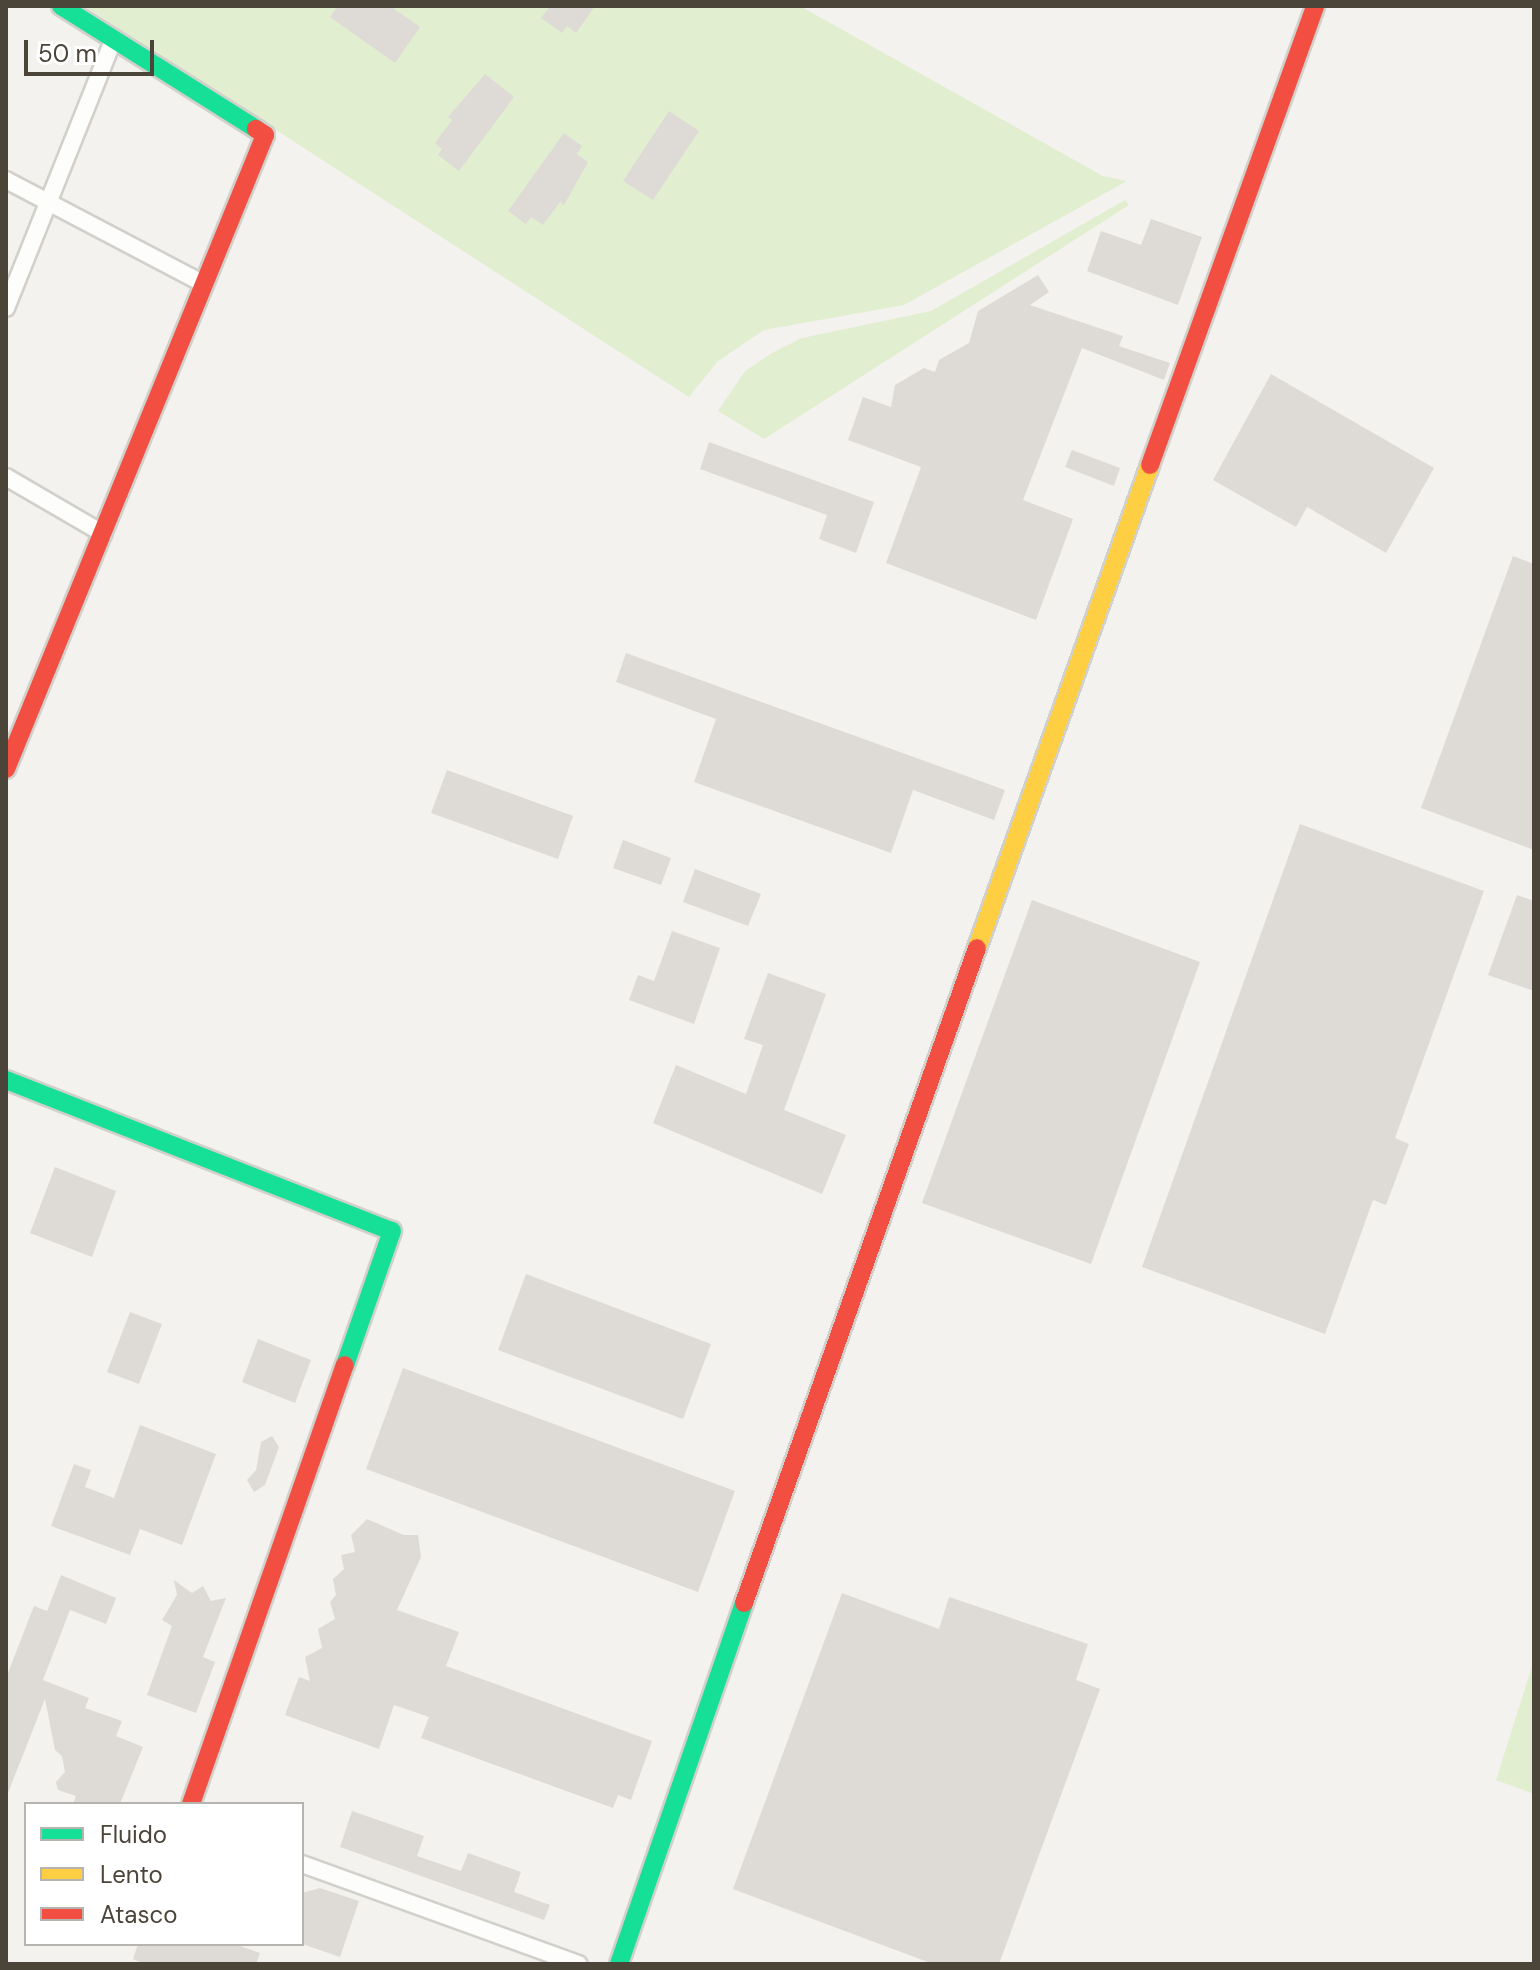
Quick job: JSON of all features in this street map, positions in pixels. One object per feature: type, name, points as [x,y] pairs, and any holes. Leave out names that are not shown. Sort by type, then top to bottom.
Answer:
[{"type":"street","points":[[6,769],[265,135],[61,6]]},
{"type":"street","points":[[619,1964],[794,1459],[1315,6]]},
{"type":"street","points":[[6,308],[113,40]]},
{"type":"street","points":[[6,180],[202,283]]},
{"type":"street","points":[[6,477],[104,534]]},
{"type":"street","points":[[6,1080],[392,1231],[192,1802]]},
{"type":"street","points":[[304,1865],[578,1964]]},
{"type":"green space","points":[[84,6],[800,6],[1103,176],[1127,181],[904,305],[764,330],[718,361],[689,397]]},
{"type":"green space","points":[[1125,200],[1129,205],[764,439],[718,411],[745,371],[772,353],[802,338],[931,311]]},
{"type":"green space","points":[[1534,1660],[1534,1794],[1496,1780]]},
{"type":"building","points":[[338,6],[390,6],[420,27],[395,63],[330,17]]},
{"type":"building","points":[[550,6],[595,6],[576,33],[567,26],[562,33],[541,18]]},
{"type":"building","points":[[485,74],[514,97],[459,171],[438,155],[442,149],[435,143],[452,120],[448,117]]},
{"type":"building","points":[[669,111],[699,131],[653,200],[623,181]]},
{"type":"building","points":[[564,133],[582,146],[577,154],[588,162],[564,205],[560,202],[543,225],[531,217],[526,224],[508,211]]},
{"type":"building","points":[[1151,219],[1202,237],[1178,305],[1087,271],[1101,231],[1141,245]]},
{"type":"building","points":[[1038,275],[1049,292],[1030,305],[1123,336],[1119,346],[1170,363],[1164,380],[1082,348],[1023,500],[1073,519],[1036,620],[886,563],[921,467],[848,440],[863,397],[891,407],[895,385],[924,368],[935,372],[939,360],[969,343],[978,311]]},
{"type":"building","points":[[1271,374],[1434,468],[1386,553],[1307,507],[1296,527],[1213,480]]},
{"type":"building","points":[[709,442],[874,502],[856,553],[819,539],[827,515],[700,469]]},
{"type":"building","points":[[1072,450],[1120,468],[1114,486],[1065,467]]},
{"type":"building","points":[[1513,556],[1534,564],[1534,850],[1421,808]]},
{"type":"building","points":[[626,653],[1005,790],[994,820],[913,790],[891,853],[694,782],[716,719],[616,682]]},
{"type":"building","points":[[447,770],[573,816],[558,859],[431,813]]},
{"type":"building","points":[[1300,824],[1484,891],[1395,1138],[1409,1144],[1386,1205],[1373,1200],[1325,1334],[1142,1267]]},
{"type":"building","points":[[623,840],[671,858],[661,885],[613,868]]},
{"type":"building","points":[[695,869],[761,894],[748,926],[683,902]]},
{"type":"building","points":[[1517,895],[1534,901],[1534,991],[1488,975]]},
{"type":"building","points":[[1032,900],[1200,962],[1091,1264],[922,1203]]},
{"type":"building","points":[[672,931],[720,948],[694,1024],[629,1000],[638,975],[654,981]]},
{"type":"building","points":[[768,973],[826,994],[784,1110],[846,1135],[822,1194],[653,1123],[676,1065],[746,1094],[763,1045],[744,1039]]},
{"type":"building","points":[[55,1167],[116,1191],[92,1257],[30,1233]]},
{"type":"building","points":[[526,1274],[711,1344],[683,1419],[498,1350]]},
{"type":"building","points":[[130,1312],[162,1324],[139,1384],[107,1372]]},
{"type":"building","points":[[258,1339],[311,1360],[295,1403],[242,1382]]},
{"type":"building","points":[[403,1368],[735,1491],[698,1592],[366,1469]]},
{"type":"building","points":[[140,1425],[216,1454],[182,1545],[140,1529],[130,1555],[51,1526],[74,1464],[91,1470],[85,1487],[114,1498]]},
{"type":"building","points":[[272,1436],[279,1447],[265,1485],[254,1492],[247,1480],[256,1470],[261,1442]]},
{"type":"building","points":[[367,1519],[404,1535],[418,1535],[421,1557],[397,1610],[459,1632],[446,1666],[652,1741],[631,1800],[618,1795],[613,1808],[421,1738],[429,1717],[394,1705],[379,1749],[285,1715],[299,1677],[310,1681],[305,1657],[322,1648],[318,1629],[335,1619],[330,1602],[336,1595],[333,1579],[344,1569],[341,1555],[355,1552],[351,1535]]},
{"type":"building","points":[[61,1575],[116,1598],[106,1624],[70,1610],[43,1680],[89,1698],[85,1708],[122,1721],[116,1736],[143,1747],[121,1802],[74,1802],[76,1796],[58,1790],[56,1782],[65,1772],[62,1756],[55,1750],[45,1699],[6,1798],[6,1678],[34,1606],[47,1611]]},
{"type":"building","points":[[174,1580],[192,1593],[203,1586],[211,1601],[226,1598],[203,1657],[215,1662],[196,1713],[147,1695],[172,1626],[162,1620],[177,1595]]},
{"type":"building","points":[[842,1593],[939,1629],[949,1597],[1088,1644],[1076,1680],[1100,1689],[999,1964],[933,1964],[733,1889]]},
{"type":"building","points":[[352,1811],[424,1836],[417,1856],[461,1871],[468,1853],[521,1872],[514,1892],[550,1905],[544,1920],[340,1847]]},
{"type":"building","points":[[320,1888],[359,1901],[340,1957],[304,1945],[304,1892]]},
{"type":"building","points":[[137,1946],[240,1946],[260,1953],[256,1964],[145,1964],[133,1959]]},
{"type":"traffic: fast","points":[[61,6],[256,129]]},
{"type":"traffic: fast","points":[[6,1080],[392,1231],[345,1365]]},
{"type":"traffic: fast","points":[[619,1964],[744,1603]]},
{"type":"traffic: slow","points":[[977,948],[1150,465]]},
{"type":"traffic: jam","points":[[1150,465],[1315,6]]},
{"type":"traffic: jam","points":[[6,769],[265,135],[256,129]]},
{"type":"traffic: jam","points":[[744,1603],[977,948]]},
{"type":"traffic: jam","points":[[192,1802],[345,1365]]}]
